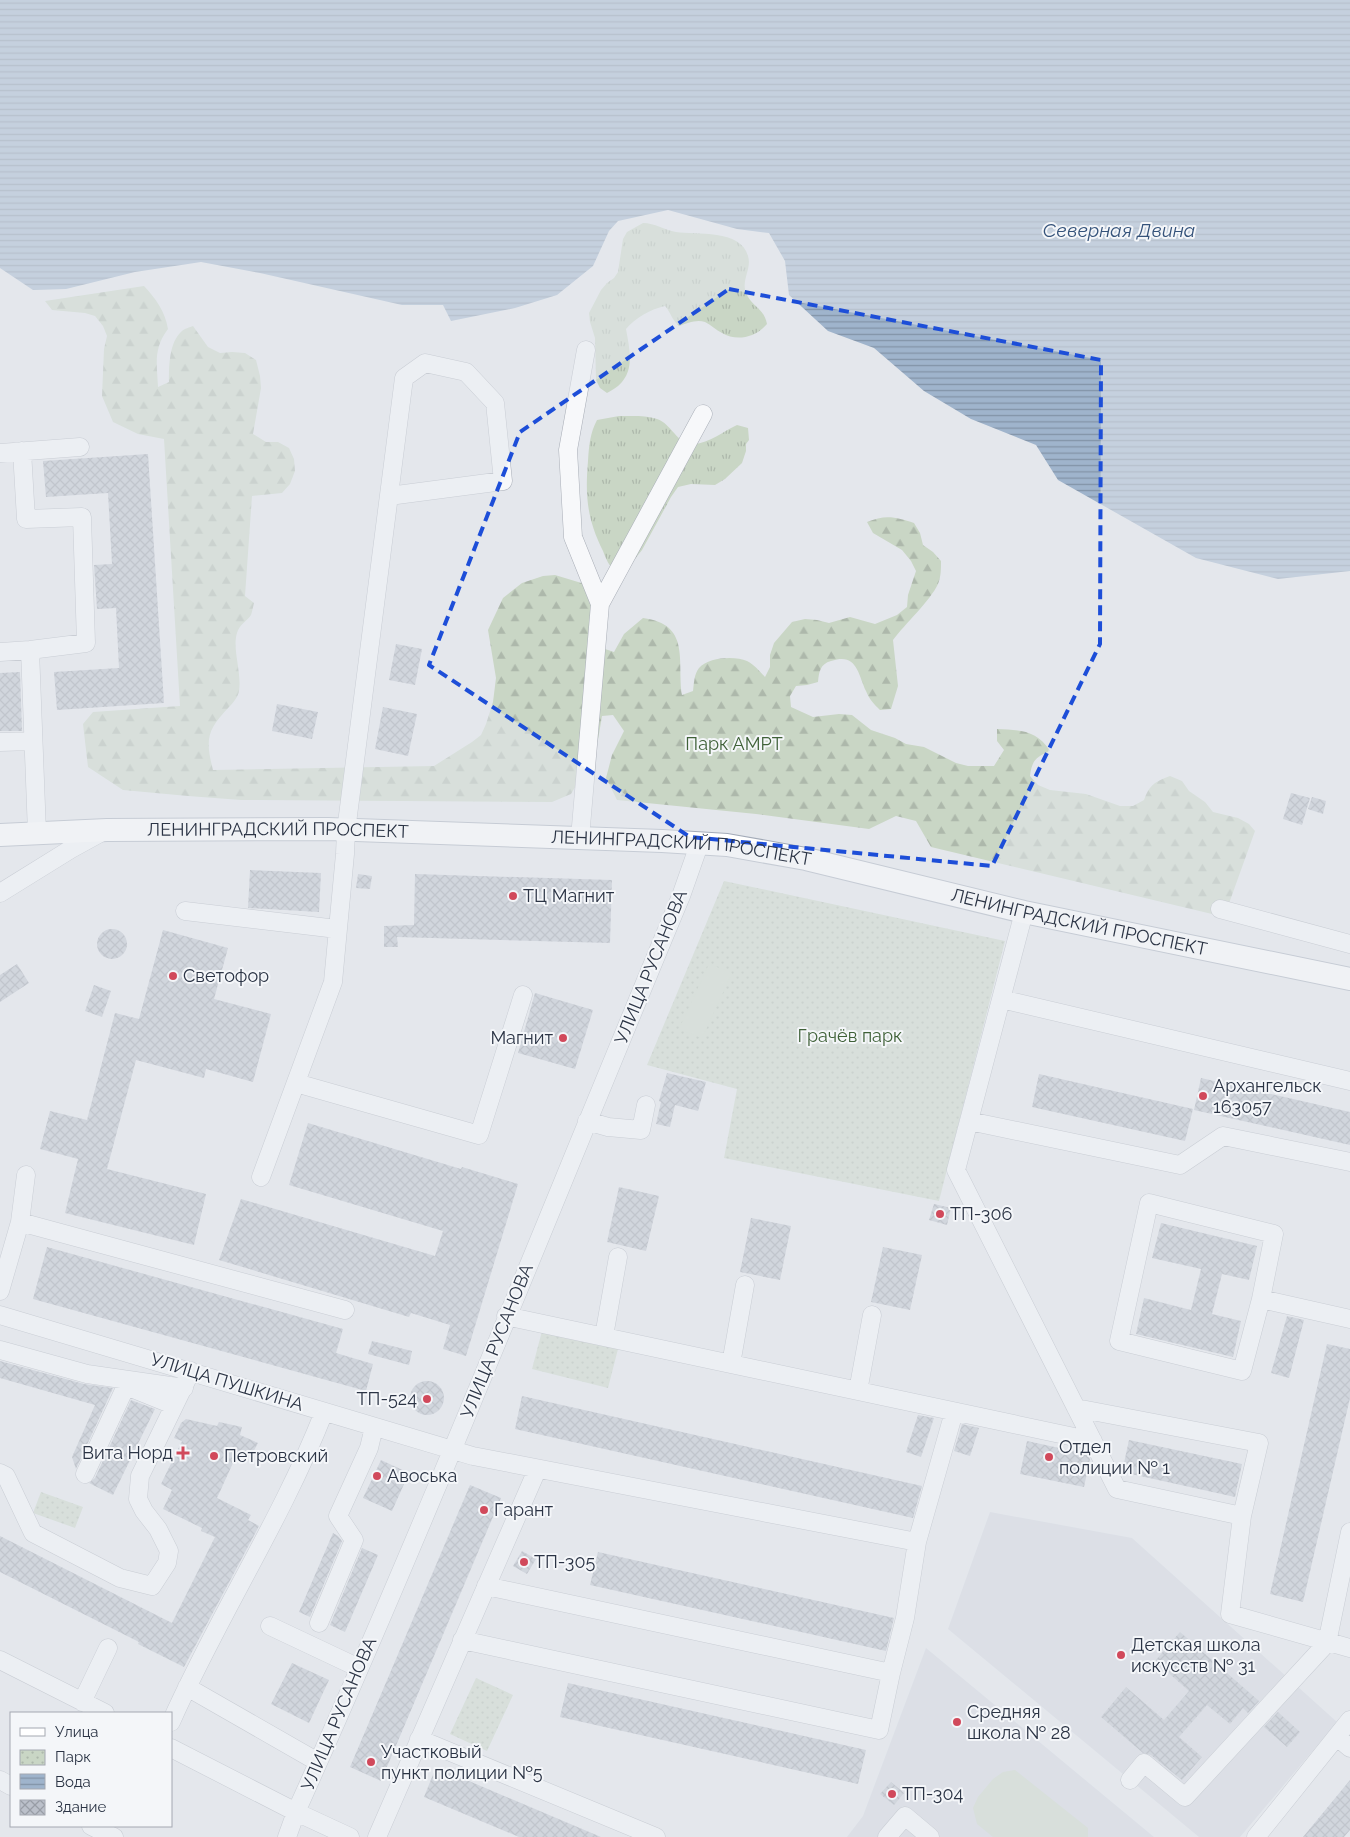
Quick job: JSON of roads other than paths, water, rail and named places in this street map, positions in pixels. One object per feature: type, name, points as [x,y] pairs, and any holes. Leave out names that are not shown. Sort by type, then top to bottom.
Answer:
[{"type":"main road","name":"ЛЕНИНГРАДСКИЙ ПРОСПЕКТ","points":[[0,835],[107,830],[346,831],[700,842],[806,858],[1024,912],[1350,979]]},
{"type":"street","points":[[586,350],[568,450],[573,537],[600,604]]},
{"type":"street","points":[[262,1177],[333,982],[346,831],[404,378],[425,363],[466,372],[496,403],[503,481],[389,496]]},
{"type":"street","points":[[580,838],[600,604],[703,414]]},
{"type":"street","points":[[0,453],[80,447]]},
{"type":"street","points":[[0,652],[86,643],[82,517],[26,519],[22,451]]},
{"type":"street","points":[[30,650],[37,833]]},
{"type":"street","points":[[0,742],[32,741]]},
{"type":"street","points":[[0,893],[71,849],[107,830]]},
{"type":"street","name":"УЛИЦА РУСАНОВА","points":[[287,1837],[296,1812],[453,1450],[506,1316],[681,896],[700,842]]},
{"type":"street","points":[[1220,909],[1350,944]]},
{"type":"street","points":[[185,911],[337,929]]},
{"type":"street","points":[[1024,912],[956,1170],[1117,1489],[1242,1516]]},
{"type":"street","points":[[296,1083],[479,1135],[523,995]]},
{"type":"street","points":[[1001,999],[1350,1081]]},
{"type":"street","points":[[587,1121],[608,1127],[641,1130],[646,1105]]},
{"type":"street","points":[[969,1121],[1180,1165],[1223,1136],[1350,1162]]},
{"type":"street","points":[[0,1290],[20,1222],[26,1175]]},
{"type":"street","points":[[1149,1203],[1274,1234],[1261,1298],[1242,1371],[1119,1341],[1149,1203]]},
{"type":"street","points":[[20,1222],[345,1310]]},
{"type":"street","points":[[604,1336],[618,1256]]},
{"type":"street","points":[[731,1364],[745,1285]]},
{"type":"street","points":[[1261,1298],[1350,1319]]},
{"type":"street","name":"УЛИЦА ПУШКИНА","points":[[0,1315],[473,1456],[537,1470],[917,1542]]},
{"type":"street","points":[[858,1391],[872,1315]]},
{"type":"street","points":[[506,1316],[1093,1441]]},
{"type":"street","points":[[0,1350],[87,1374],[184,1388]]},
{"type":"street","points":[[0,1473],[6,1476],[33,1533],[120,1578],[152,1586],[167,1563],[169,1551],[158,1529],[144,1511],[138,1499],[140,1476],[191,1371]]},
{"type":"street","points":[[85,1474],[126,1386],[174,1406]]},
{"type":"street","points":[[1076,1408],[1259,1443],[1242,1516],[1230,1614],[1350,1648]]},
{"type":"street","points":[[172,1720],[187,1687],[284,1500],[324,1412]]},
{"type":"street","points":[[462,1640],[879,1730],[905,1618],[917,1542],[954,1412]]},
{"type":"street","points":[[319,1623],[354,1540],[338,1516],[369,1448],[374,1427]]},
{"type":"street","points":[[377,1837],[537,1470]]},
{"type":"street","points":[[1130,1780],[1144,1763],[1186,1797],[1327,1643],[1350,1532]]},
{"type":"street","points":[[486,1586],[891,1673]]},
{"type":"street","points":[[270,1626],[359,1668]]},
{"type":"street","points":[[82,1702],[108,1648]]},
{"type":"street","points":[[0,1660],[103,1712]]},
{"type":"street","points":[[187,1687],[318,1762]]},
{"type":"street","points":[[1256,1837],[1343,1743],[1350,1720]]},
{"type":"street","points":[[419,1739],[656,1837]]},
{"type":"street","points":[[172,1749],[296,1812],[350,1837]]},
{"type":"street","points":[[887,1837],[905,1816],[930,1837]]},
{"type":"street","points":[[93,1827],[114,1837]]},
{"type":"water","name":"Северная Двина","points":[[0,0],[1350,0],[1350,571],[1278,579],[1196,558],[1058,480],[1036,445],[971,419],[924,391],[874,348],[828,331],[789,295],[785,261],[769,233],[737,229],[668,210],[618,221],[609,231],[593,266],[557,295],[515,308],[451,321],[443,305],[402,305],[260,273],[201,262],[135,272],[66,289],[33,290],[0,268]]},
{"type":"place","name":"ТЦ Магнит","points":[[513,896]]},
{"type":"place","name":"Светофор","points":[[173,976]]},
{"type":"place","name":"Магнит","points":[[563,1038]]},
{"type":"place","name":"Архангельск 163057","points":[[1203,1096]]},
{"type":"place","name":"ТП-306","points":[[940,1214]]},
{"type":"place","name":"ТП-524","points":[[427,1399]]},
{"type":"place","name":"Вита Норд","points":[[183,1453]]},
{"type":"place","name":"Петровский","points":[[214,1456]]},
{"type":"place","name":"Отдел полиции № 1","points":[[1049,1457]]},
{"type":"place","name":"Авоська","points":[[377,1476]]},
{"type":"place","name":"Гарант","points":[[484,1510]]},
{"type":"place","name":"ТП-305","points":[[524,1562]]},
{"type":"place","name":"Детская школа искусств № 31","points":[[1121,1655]]},
{"type":"place","name":"Средняя школа № 28","points":[[957,1722]]},
{"type":"place","name":"Участковый пункт полиции №5","points":[[371,1762]]},
{"type":"place","name":"ТП-304","points":[[892,1794]]},
{"type":"park label","name":"Парк АМРТ","points":[[734,744]]},
{"type":"park label","name":"Грачёв парк","points":[[850,1036]]}]
